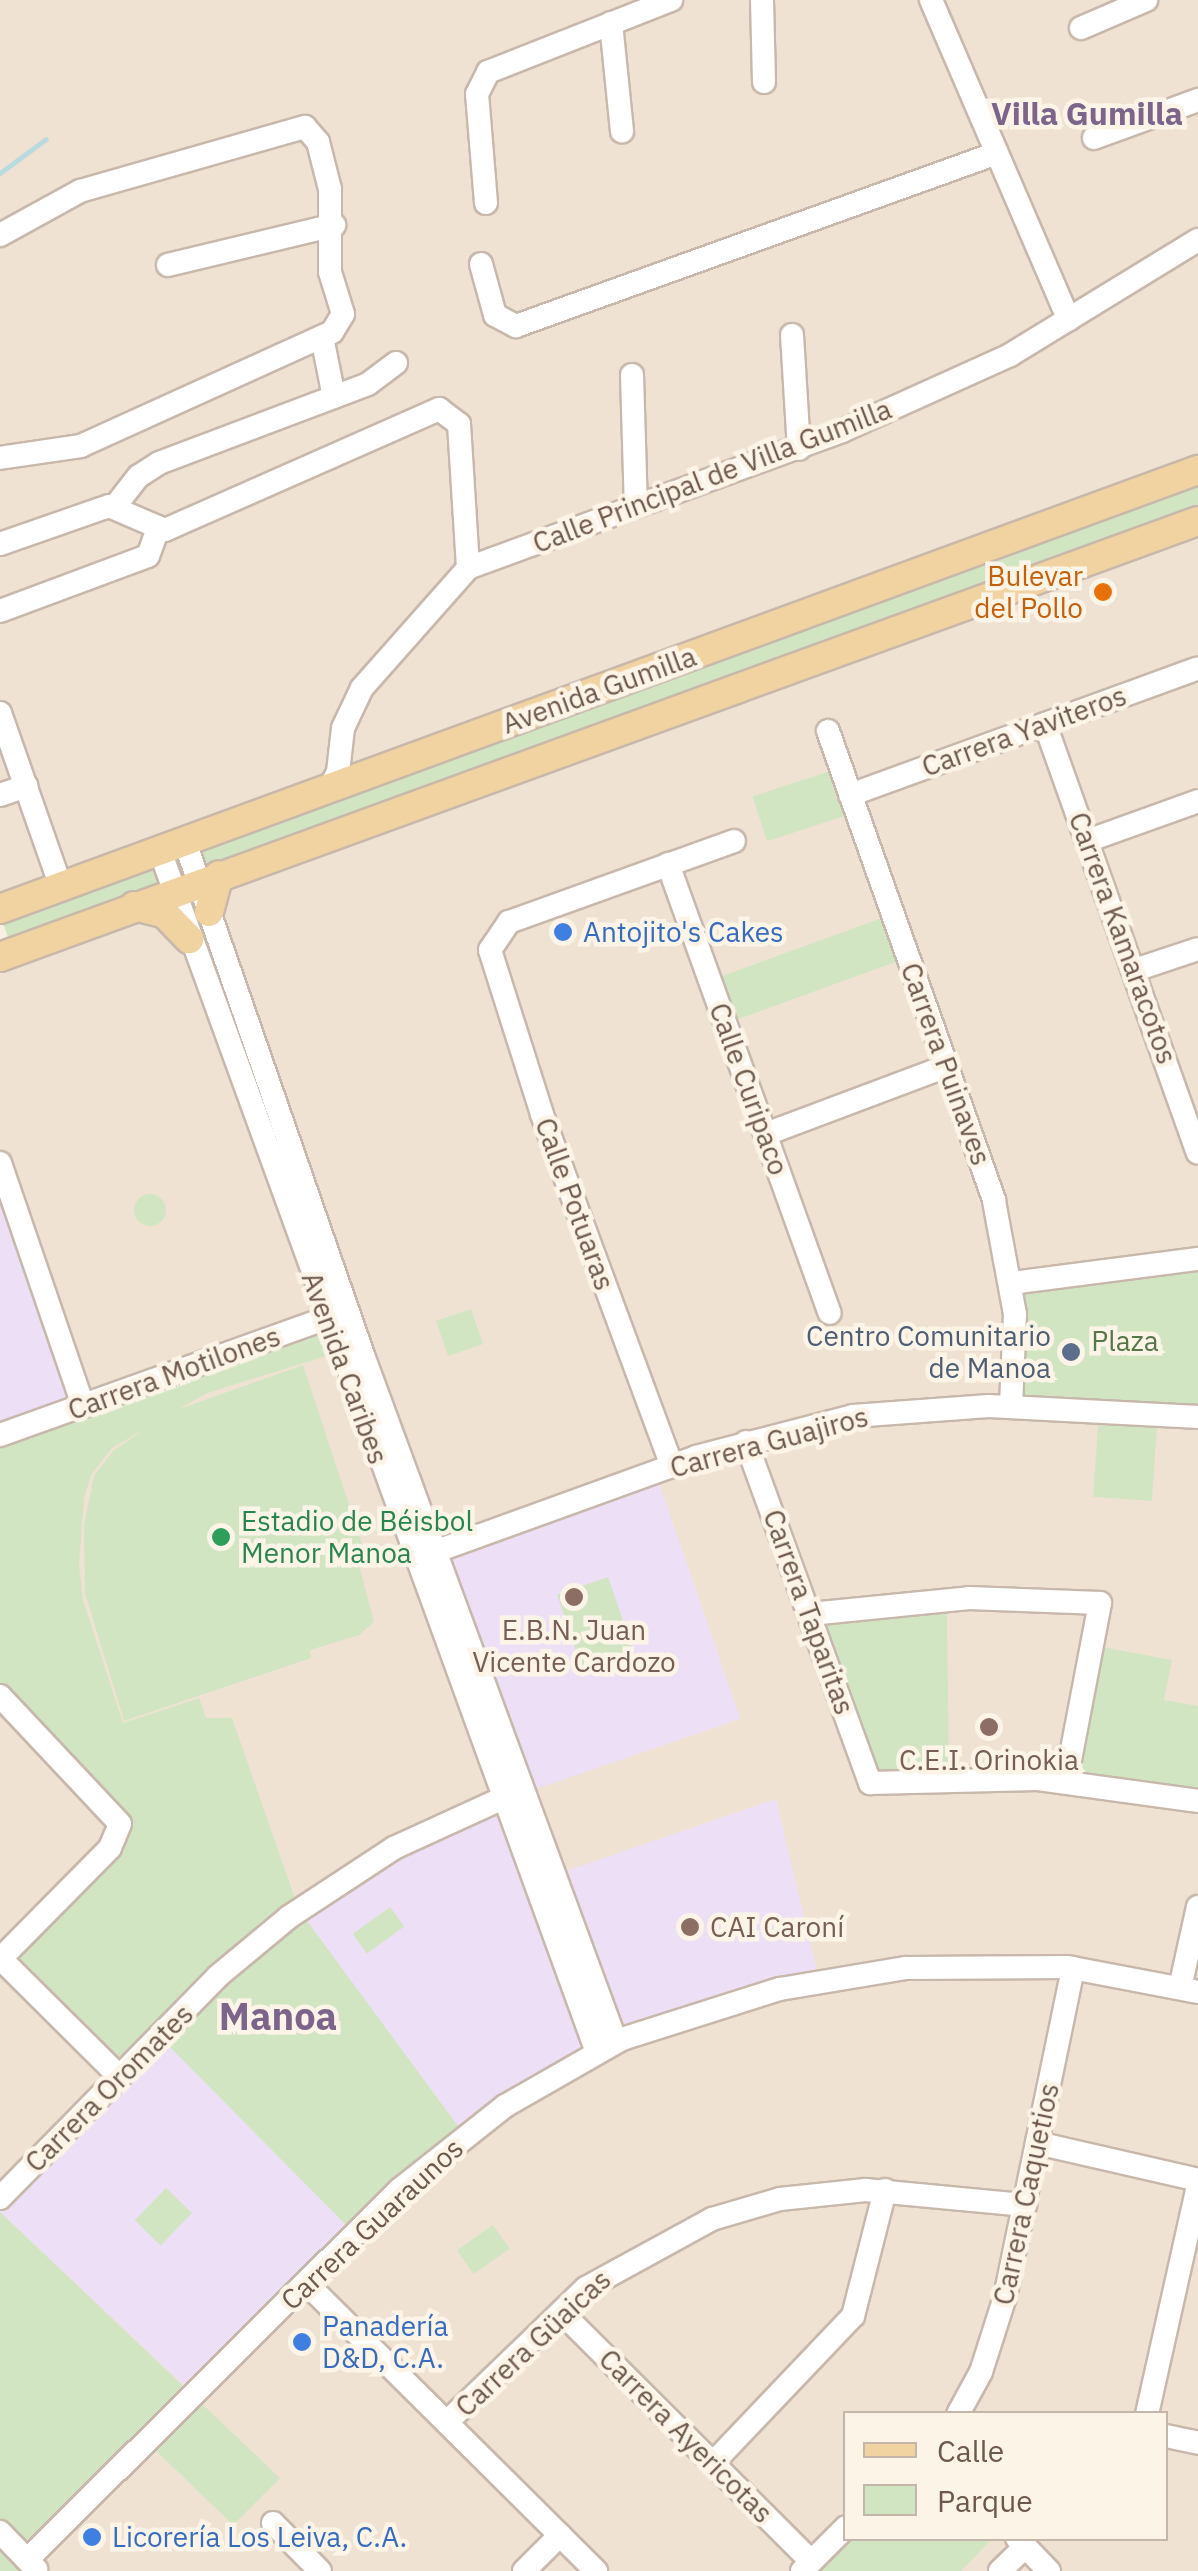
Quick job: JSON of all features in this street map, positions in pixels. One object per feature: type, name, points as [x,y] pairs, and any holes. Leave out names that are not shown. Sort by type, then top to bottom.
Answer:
[{"type":"main road","name":"Avenida Gumilla","points":[[0,910],[1198,470]]},
{"type":"main road","name":"Avenida Gumilla","points":[[0,957],[1198,521]]},
{"type":"main road","points":[[197,884],[209,912]]},
{"type":"main road","points":[[134,906],[165,914],[189,939]]},
{"type":"street","points":[[486,203],[477,94],[482,79],[495,68],[672,0]]},
{"type":"street","points":[[762,0],[764,82]]},
{"type":"street","points":[[931,0],[1069,320]]},
{"type":"street","points":[[1081,28],[1146,0]]},
{"type":"street","points":[[611,23],[622,131]]},
{"type":"street","points":[[1094,138],[1198,100]]},
{"type":"street","points":[[0,235],[80,191],[300,126],[310,128],[318,142],[334,225],[330,272],[343,314],[337,329],[322,337],[81,446],[0,458]]},
{"type":"street","points":[[481,264],[495,314],[516,326],[997,152]]},
{"type":"street","points":[[168,265],[334,225]]},
{"type":"street","name":"Calle Principal de Villa Gumilla","points":[[328,792],[342,746],[343,728],[362,688],[468,568],[799,449],[1010,355],[1198,240]]},
{"type":"street","points":[[792,335],[799,449]]},
{"type":"street","points":[[322,337],[334,398]]},
{"type":"street","points":[[0,544],[116,505],[139,476],[158,463],[334,398],[396,363]]},
{"type":"street","points":[[632,375],[636,506]]},
{"type":"street","points":[[0,611],[148,556],[157,530],[439,409],[458,424],[468,568]]},
{"type":"street","points":[[116,505],[157,530]]},
{"type":"street","name":"Carrera Yaviteros","points":[[850,795],[1198,668]]},
{"type":"street","points":[[2,722],[61,887]]},
{"type":"street","name":"Carrera Kamaracotos","points":[[1045,724],[1135,970],[1188,1088],[1198,1153]]},
{"type":"street","name":"Carrera Puinaves","points":[[828,731],[994,1200],[1012,1283],[1010,1406]]},
{"type":"street","points":[[342,746],[351,764],[378,773]]},
{"type":"street","points":[[0,795],[26,786]]},
{"type":"street","points":[[1088,841],[1198,801]]},
{"type":"street","points":[[668,864],[734,841]]},
{"type":"street","name":"Avenida Caribes","points":[[173,848],[197,884],[189,939],[337,1314],[606,2047]]},
{"type":"street","name":"Calle Potuaras","points":[[668,864],[509,922],[493,940],[496,984],[672,1466]]},
{"type":"street","name":"Calle Curipaco","points":[[668,864],[830,1313]]},
{"type":"street","name":"Avenida Caribes","points":[[209,912],[337,1314]]},
{"type":"street","points":[[1135,970],[1198,949]]},
{"type":"street","points":[[766,1134],[947,1066]]},
{"type":"street","points":[[0,1162],[83,1406]]},
{"type":"street","points":[[1012,1283],[1198,1259]]},
{"type":"street","name":"Carrera Motilones","points":[[0,1435],[337,1314]]},
{"type":"street","name":"Carrera Guajiros","points":[[425,1555],[746,1442],[854,1416],[1010,1406],[1198,1417]]},
{"type":"street","name":"Carrera Taparitas","points":[[746,1442],[870,1782],[1066,1781]]},
{"type":"street","points":[[810,1614],[968,1598],[1100,1604],[1066,1781],[1198,1802]]},
{"type":"street","points":[[0,1696],[120,1824],[110,1848],[0,1958],[120,2077]]},
{"type":"street","name":"Carrera Oromates","points":[[0,2198],[218,1976],[288,1917],[378,1856],[512,1793]]},
{"type":"street","points":[[1189,1990],[1198,1907]]},
{"type":"street","name":"Carrera Guaraunos","points":[[33,2566],[399,2190],[479,2126],[606,2047],[716,2006],[830,1977],[945,1965],[1073,1968],[1189,1990]]},
{"type":"street","name":"Carrera Caquetios","points":[[959,2411],[994,2338],[1073,1968]]},
{"type":"street","points":[[1037,2144],[1198,2183],[1148,2411]]},
{"type":"street","points":[[713,2463],[853,2316],[885,2190]]},
{"type":"street","name":"Carrera Güaicas","points":[[447,2422],[561,2312],[618,2265],[712,2219],[813,2194],[885,2190],[1024,2205]]},
{"type":"street","points":[[306,2283],[596,2571]]},
{"type":"street","name":"Carrera Ayericotas","points":[[561,2312],[713,2463],[806,2566]]},
{"type":"street","points":[[1168,2436],[1198,2443]]},
{"type":"street","points":[[272,2524],[320,2571]]},
{"type":"street","points":[[806,2566],[843,2530]]},
{"type":"street","points":[[0,2532],[33,2566]]},
{"type":"street","points":[[524,2571],[560,2535]]},
{"type":"street","points":[[1000,2571],[1021,2543],[1049,2571]]},
{"type":"shaded area","points":[[0,0],[1198,0],[1198,470],[0,909]]},
{"type":"shaded area","points":[[1198,521],[1198,2571],[0,2571],[0,957]]},
{"type":"shaded area","points":[[0,1170],[80,1404],[0,1433]]},
{"type":"shaded area","name":"E.B.N. Juan Vicente Cardozo","points":[[655,1471],[740,1719],[518,1795],[433,1548]]},
{"type":"shaded area","points":[[503,1797],[597,2052],[466,2137],[298,1910]]},
{"type":"shaded area","name":"CAI Caroní","points":[[776,1799],[819,1980],[622,2039],[554,1875]]},
{"type":"shaded area","points":[[160,2036],[355,2234],[193,2394],[0,2212],[0,2198]]},
{"type":"green space","points":[[1198,473],[1198,519],[200,881],[188,846]]},
{"type":"green space","points":[[840,768],[855,813],[767,841],[753,796]]},
{"type":"green space","points":[[158,857],[170,892],[11,947],[0,911]]},
{"type":"green space","points":[[199,883],[339,1352],[207,1393],[112,1448],[91,1475],[84,1498],[79,1565],[83,1600],[123,1723],[199,1698],[206,1718],[232,1718],[299,1910],[466,2137],[355,2234],[160,2037],[120,2077],[1,1958],[119,1833],[0,1696],[0,1435],[327,1317],[173,893]]},
{"type":"green space","points":[[890,915],[906,958],[727,1023],[711,980]]},
{"type":"green space","points":[[150,1194],[161,1199],[166,1210],[161,1221],[150,1226],[139,1221],[134,1210],[139,1199]]},
{"type":"green space","name":"Plaza","points":[[1198,1259],[1198,1417],[1011,1407],[1012,1283]]},
{"type":"green space","points":[[471,1309],[483,1344],[448,1356],[436,1321]]},
{"type":"green space","name":"Estadio de Béisbol Menor Manoa","points":[[303,1365],[364,1550],[356,1553],[374,1622],[359,1635],[310,1650],[311,1658],[124,1721],[85,1593],[84,1525],[94,1476],[113,1451],[168,1413]]},
{"type":"green space","points":[[1099,1412],[1158,1416],[1152,1501],[1093,1497]]},
{"type":"green space","points":[[608,1577],[636,1658],[585,1676],[557,1595]]},
{"type":"green space","points":[[947,1599],[949,1778],[870,1783],[810,1614]]},
{"type":"green space","points":[[1092,1645],[1172,1660],[1164,1700],[1198,1706],[1198,1801],[1066,1781]]},
{"type":"green space","points":[[390,1907],[404,1926],[367,1953],[353,1934]]},
{"type":"green space","points":[[166,2188],[192,2213],[161,2245],[135,2220]]},
{"type":"green space","points":[[0,2212],[280,2478],[233,2525],[146,2441],[28,2559],[38,2571],[0,2571]]},
{"type":"green space","points":[[493,2225],[510,2249],[474,2274],[457,2250]]},
{"type":"green space","points":[[848,2541],[990,2541],[961,2571],[820,2571]]},
{"type":"waterway","points":[[0,173],[46,139]]},
{"type":"place","name":"Bulevar del Pollo","points":[[1103,592]]},
{"type":"place","name":"Antojito's Cakes","points":[[563,932]]},
{"type":"place","name":"Centro Comunitario de Manoa","points":[[1071,1352]]},
{"type":"place","name":"Estadio de Béisbol Menor Manoa","points":[[221,1537]]},
{"type":"place","name":"E.B.N. Juan Vicente Cardozo","points":[[574,1597]]},
{"type":"place","name":"C.E.I. Orinokia","points":[[989,1727]]},
{"type":"place","name":"CAI Caroní","points":[[690,1927]]},
{"type":"place","name":"Panadería D&D, C.A.","points":[[302,2342]]},
{"type":"place","name":"Licorería Los Leiva, C.A.","points":[[92,2537]]},
{"type":"district","name":"Villa Gumilla","points":[[1087,113]]},
{"type":"district","name":"Manoa","points":[[278,2016]]}]
